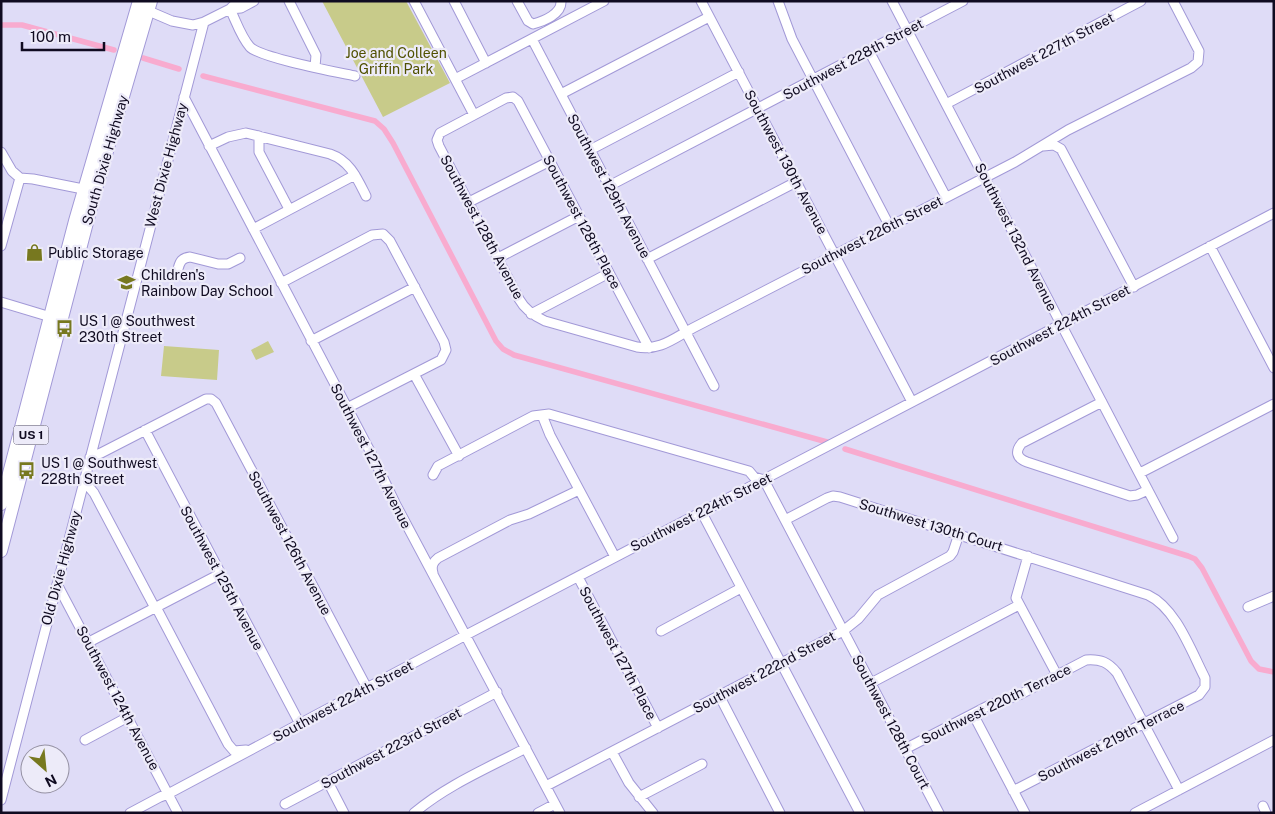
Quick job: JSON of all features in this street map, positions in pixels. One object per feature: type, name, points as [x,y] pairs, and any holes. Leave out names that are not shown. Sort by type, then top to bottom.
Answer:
[{"type":"highway","name":"South Dixie Highway","points":[[90,190],[124,95],[143,4]]},
{"type":"highway","name":"South Dixie Highway","points":[[1,504],[4,481],[55,318],[143,4]]},
{"type":"highway","name":"South Dixie Highway","points":[[1,551],[19,483],[55,318]]},
{"type":"highway","points":[[19,483],[15,475],[30,421],[27,405]]},
{"type":"highway","points":[[1,504],[15,498]]},
{"type":"street","points":[[143,4],[187,24],[204,22],[230,9],[238,1]]},
{"type":"street","points":[[230,9],[241,8],[254,1]]},
{"type":"street","points":[[289,1],[316,54],[314,66]]},
{"type":"street","points":[[414,1],[474,115]]},
{"type":"street","points":[[454,1],[486,63]]},
{"type":"street","points":[[517,1],[528,21],[533,24],[557,12],[561,4]]},
{"type":"street","points":[[455,79],[604,1]]},
{"type":"street","name":"Southwest 130th Avenue","points":[[701,1],[912,402]]},
{"type":"street","points":[[778,1],[790,34],[890,226]]},
{"type":"street","name":"Southwest 132nd Avenue","points":[[892,1],[1173,538]]},
{"type":"street","name":"Southwest 228th Street","points":[[609,186],[963,1]]},
{"type":"street","name":"Southwest 227th Street","points":[[946,104],[1141,1]]},
{"type":"street","name":"Southwest 226th Street","points":[[531,314],[554,323],[625,344],[649,348],[665,344],[946,198],[1068,130],[1191,68],[1200,58],[1199,51],[1173,1]]},
{"type":"street","points":[[230,9],[248,44],[255,51],[282,60],[356,76]]},
{"type":"street","points":[[561,94],[709,17]]},
{"type":"street","name":"West Dixie Highway","points":[[122,336],[204,22]]},
{"type":"street","name":"Southwest 129th Avenue","points":[[532,39],[714,386]]},
{"type":"street","points":[[869,51],[946,198]]},
{"type":"street","points":[[590,150],[739,72]]},
{"type":"street","name":"Southwest 127th Avenue","points":[[184,97],[371,453],[383,481],[560,813]]},
{"type":"street","name":"Southwest 128th Place","points":[[474,115],[506,98],[513,97],[520,104],[649,348]]},
{"type":"street","name":"Southwest 128th Avenue","points":[[474,115],[442,131],[437,137],[439,146],[522,303],[531,314]]},
{"type":"street","points":[[209,146],[236,134],[246,133],[330,154],[345,162],[355,175],[366,196]]},
{"type":"street","points":[[259,136],[259,152],[290,210]]},
{"type":"street","points":[[1042,146],[1054,145],[1061,149],[1134,286]]},
{"type":"street","points":[[1,152],[12,171],[20,178],[90,190]]},
{"type":"street","points":[[469,202],[550,160]]},
{"type":"street","points":[[252,229],[355,175]]},
{"type":"street","points":[[1,246],[20,178]]},
{"type":"street","points":[[647,259],[796,182]]},
{"type":"street","name":"Southwest 224th Street","points":[[130,813],[466,635],[1274,213]]},
{"type":"street","points":[[498,258],[579,216]]},
{"type":"street","points":[[281,283],[372,235],[381,233],[390,242],[444,342],[446,350],[441,360],[347,408]]},
{"type":"street","points":[[1210,246],[1274,368]]},
{"type":"street","points":[[178,269],[180,262],[190,257],[218,264],[228,264],[240,258]]},
{"type":"street","points":[[531,314],[609,273]]},
{"type":"street","points":[[312,341],[415,288]]},
{"type":"street","points":[[1,302],[55,318]]},
{"type":"street","points":[[551,303],[549,312],[554,323]]},
{"type":"street","points":[[625,344],[635,337],[638,328]]},
{"type":"street","name":"Old Dixie Highway","points":[[1,800],[122,336]]},
{"type":"street","points":[[414,374],[459,456]]},
{"type":"street","name":"Southwest 126th Avenue","points":[[145,430],[206,399],[211,399],[220,411],[367,688]]},
{"type":"street","points":[[1102,402],[1022,443],[1017,454],[1020,460],[1130,496],[1136,496],[1148,490]]},
{"type":"street","points":[[1140,472],[1274,404]]},
{"type":"street","points":[[433,475],[438,466],[533,416],[549,414],[749,471],[754,477],[764,480],[843,631]]},
{"type":"street","points":[[542,415],[615,557]]},
{"type":"street","points":[[90,456],[101,453],[145,430]]},
{"type":"street","name":"Southwest 125th Avenue","points":[[145,430],[300,724]]},
{"type":"street","points":[[84,480],[94,493],[156,607],[229,747],[236,751],[252,750]]},
{"type":"street","points":[[433,576],[432,568],[438,558],[510,520],[530,514],[579,490]]},
{"type":"street","name":"Southwest 130th Court","points":[[785,520],[834,496],[1148,595],[1157,599],[1165,606],[1176,623],[1205,678],[1206,687]]},
{"type":"street","points":[[702,513],[860,813]]},
{"type":"street","name":"Southwest 222nd Street","points":[[546,786],[843,631],[858,619],[878,595],[950,556],[959,534]]},
{"type":"street","points":[[1028,556],[1016,598],[1057,675]]},
{"type":"street","points":[[89,642],[220,574]]},
{"type":"street","name":"Southwest 127th Place","points":[[578,577],[658,728]]},
{"type":"street","name":"Southwest 124th Avenue","points":[[58,584],[178,813]]},
{"type":"street","points":[[661,631],[741,588]]},
{"type":"street","points":[[1248,607],[1274,596]]},
{"type":"street","points":[[871,683],[1019,605]]},
{"type":"street","name":"Southwest 128th Court","points":[[843,631],[939,813]]},
{"type":"street","name":"Southwest 220th Terrace","points":[[905,749],[988,706],[1021,694],[1086,660],[1097,659],[1104,661],[1117,673],[1144,724]]},
{"type":"street","name":"Southwest 219th Terrace","points":[[1013,791],[1199,695],[1206,687]]},
{"type":"street","name":"Southwest 223rd Street","points":[[285,804],[496,692]]},
{"type":"street","points":[[719,696],[780,813]]},
{"type":"street","points":[[973,714],[1025,813]]},
{"type":"street","points":[[85,740],[128,717]]},
{"type":"street","points":[[1144,724],[1179,790]]},
{"type":"street","points":[[1135,813],[1274,740]]},
{"type":"street","points":[[414,813],[428,801],[446,790],[526,748]]},
{"type":"street","points":[[612,752],[624,776],[653,813]]},
{"type":"street","points":[[639,797],[702,764]]},
{"type":"street","points":[[328,782],[344,813]]},
{"type":"street","points":[[538,813],[555,804]]},
{"type":"green space","name":"Joe and Colleen Griffin Park","points":[[322,1],[406,1],[450,83],[383,117]]},
{"type":"green space","points":[[268,341],[274,352],[256,360],[251,350]]},
{"type":"green space","points":[[164,346],[219,350],[217,380],[161,376]]},
{"type":"waterway","points":[[1,25],[22,25],[114,50]]},
{"type":"waterway","points":[[143,58],[179,69]]},
{"type":"waterway","points":[[203,76],[375,121],[384,129],[496,341],[503,349],[514,355],[827,442]]},
{"type":"waterway","points":[[845,449],[1195,559],[1202,568],[1251,661],[1259,669],[1274,672]]},
{"type":"place","name":"Public Storage","points":[[34,253]]},
{"type":"place","name":"Children's Rainbow Day School","points":[[127,283]]},
{"type":"place","name":"US 1 @ Southwest 230th Street","points":[[65,329]]},
{"type":"place","name":"US 1 @ Southwest 228th Street","points":[[27,471]]}]
